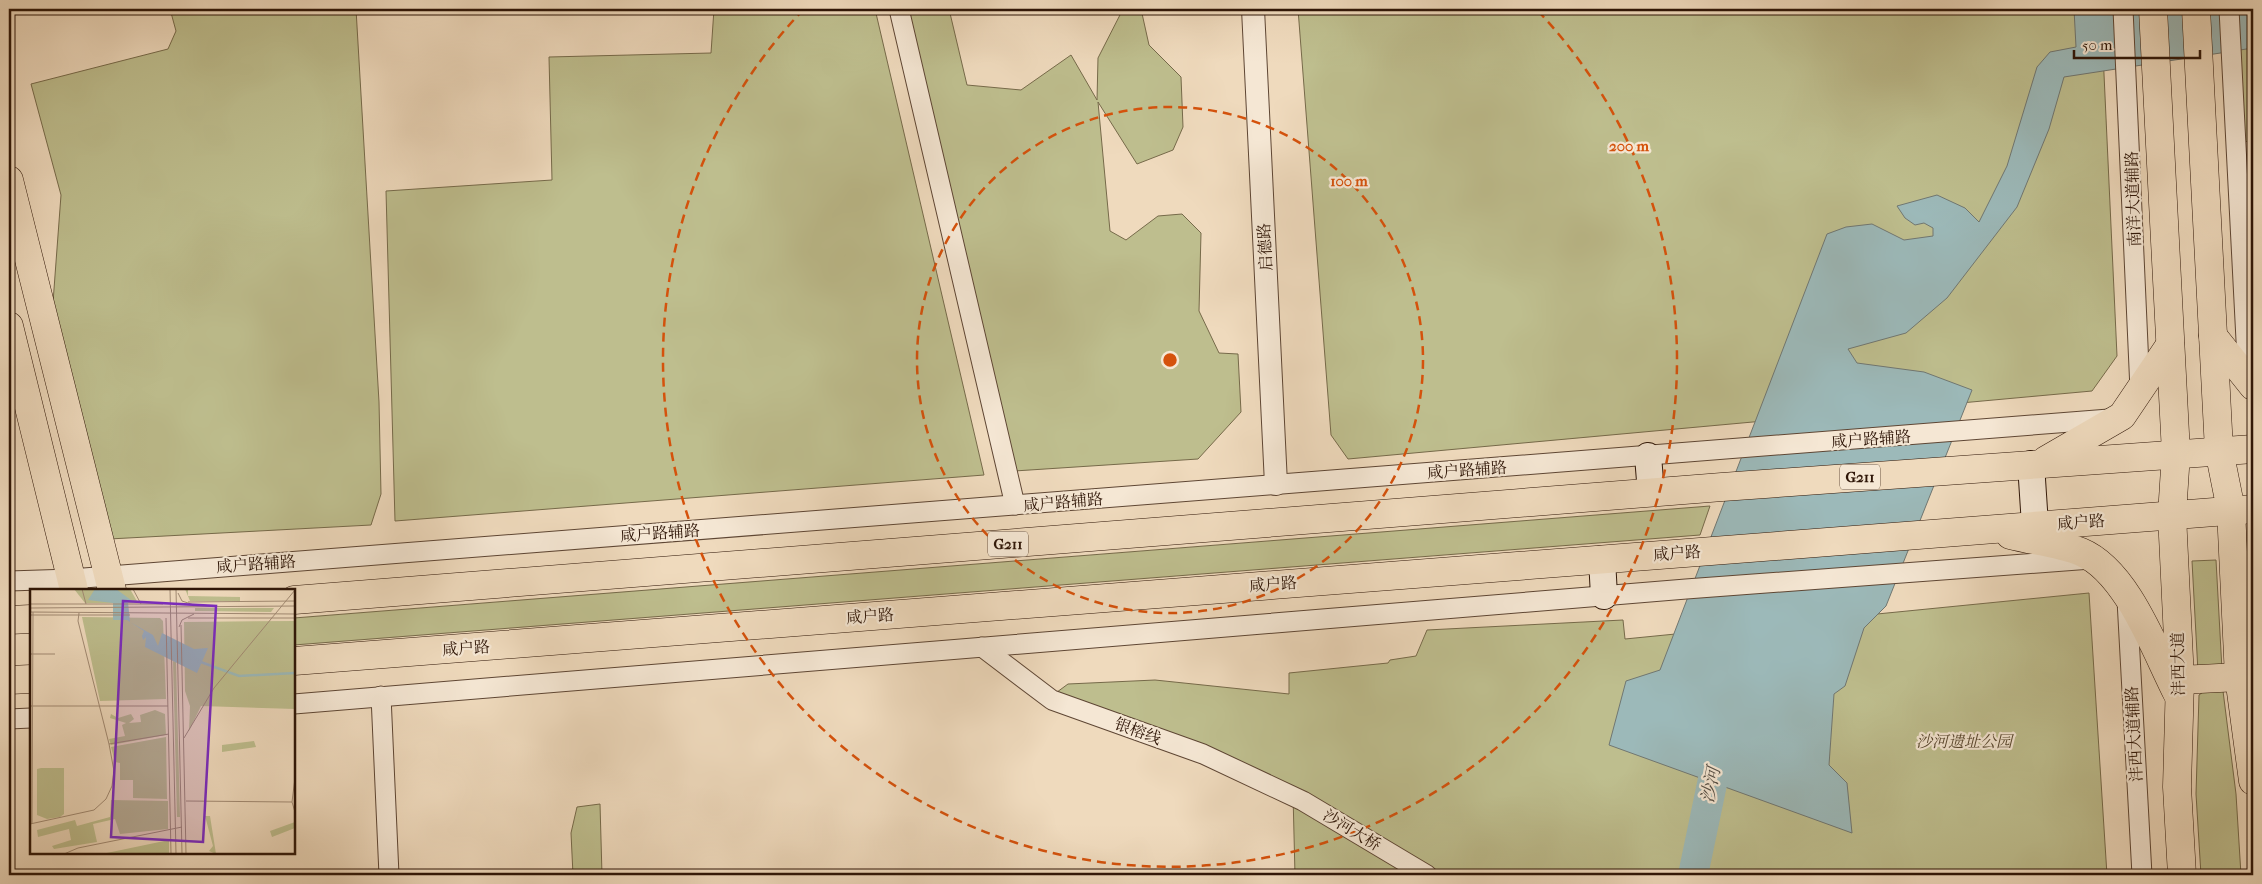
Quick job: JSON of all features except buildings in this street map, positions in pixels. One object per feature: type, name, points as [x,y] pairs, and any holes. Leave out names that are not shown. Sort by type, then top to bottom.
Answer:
[{"type":"main road","name":"沣西大道","points":[[2153,9],[2176,454],[2172,515],[2180,689],[2177,787],[2182,875]]},
{"type":"main road","points":[[2196,9],[2219,450],[2242,509],[2246,727],[2253,781]]},
{"type":"main road","points":[[9,180],[110,583]]},
{"type":"main road","points":[[9,326],[72,584]]},
{"type":"main road","points":[[2213,336],[2250,382]]},
{"type":"main road","points":[[2035,525],[2036,464],[2122,416],[2170,345]]},
{"type":"main road","name":"G211","points":[[295,600],[1722,487],[2253,449]]},
{"type":"main road","points":[[1648,456],[1651,493]]},
{"type":"main road","name":"咸户路","points":[[295,661],[2242,509]]},
{"type":"main road","points":[[1976,530],[2082,552],[2110,571],[2127,593],[2180,689],[2246,685]]},
{"type":"main road","points":[[1602,559],[1604,596]]},
{"type":"main road","points":[[9,620],[30,619]]},
{"type":"main road","points":[[9,680],[30,679]]},
{"type":"street","points":[[900,9],[1015,505]]},
{"type":"street","name":"启德路","points":[[1253,9],[1276,484]]},
{"type":"street","name":"南洋大道辅路","points":[[2123,9],[2131,152],[2140,390]]},
{"type":"street","points":[[2229,9],[2250,382]]},
{"type":"street","points":[[2237,170],[2253,160]]},
{"type":"street","name":"咸户路辅路","points":[[9,581],[72,584],[110,583],[1015,505],[2118,419]]},
{"type":"street","points":[[295,704],[1686,589],[2092,559]]},
{"type":"street","name":"沣西大道辅路","points":[[2127,593],[2142,875]]},
{"type":"street","name":"银榕线","points":[[982,647],[1052,700],[1203,754],[1303,801]]},
{"type":"street","points":[[380,696],[388,875]]},
{"type":"street","points":[[9,719],[30,718]]},
{"type":"street","name":"沙河大桥","points":[[1303,801],[1427,875]]},
{"type":"green space","points":[[170,9],[356,9],[379,402],[381,494],[371,525],[109,539],[52,316],[61,195],[31,84],[168,49],[176,31]]},
{"type":"green space","points":[[714,9],[875,9],[984,475],[395,521],[386,191],[552,180],[549,57],[711,53]]},
{"type":"green space","points":[[891,9],[949,9],[967,85],[1021,90],[1071,55],[1097,100],[1098,58],[1123,9],[1141,9],[1149,45],[1181,77],[1183,127],[1173,150],[1137,164],[1098,102],[1110,231],[1126,240],[1158,216],[1182,214],[1201,233],[1199,311],[1219,353],[1238,354],[1241,412],[1198,459],[999,472]]},
{"type":"green space","points":[[1298,9],[2101,9],[2117,356],[2092,391],[1348,459],[1331,435]]},
{"type":"green space","points":[[2237,9],[2253,9],[2253,137],[2243,144]]},
{"type":"green space","points":[[1710,506],[1700,535],[295,645],[295,618]]},
{"type":"green space","points":[[2216,560],[2222,670],[2198,672],[2192,561]]},
{"type":"green space","name":"沙河遗址公园","points":[[2089,593],[2107,875],[1295,875],[1293,794],[1053,695],[1068,684],[1155,680],[1289,694],[1289,673],[1388,663],[1390,660],[1416,656],[1427,630],[1623,620],[1625,639]]},
{"type":"green space","points":[[2211,686],[2223,691],[2236,794],[2241,875],[2201,875],[2196,794],[2199,695]]},
{"type":"green space","points":[[600,804],[602,875],[573,875],[571,833],[577,807]]},
{"type":"water","points":[[2074,9],[2253,9],[2253,48],[2064,77],[2049,129],[2017,207],[1947,298],[1906,333],[1848,349],[1857,363],[1924,372],[1972,390],[1886,606],[1864,628],[1845,686],[1834,694],[1829,765],[1847,783],[1852,833],[1609,745],[1626,681],[1660,670],[1827,234],[1846,227],[1872,224],[1904,240],[1933,236],[1933,228],[1924,223],[1915,225],[1905,218],[1897,206],[1937,195],[1965,208],[1979,222],[2007,166],[2037,67],[2050,52],[2076,47]]},
{"type":"waterway","name":"沙河","points":[[1693,875],[1721,741]]}]
